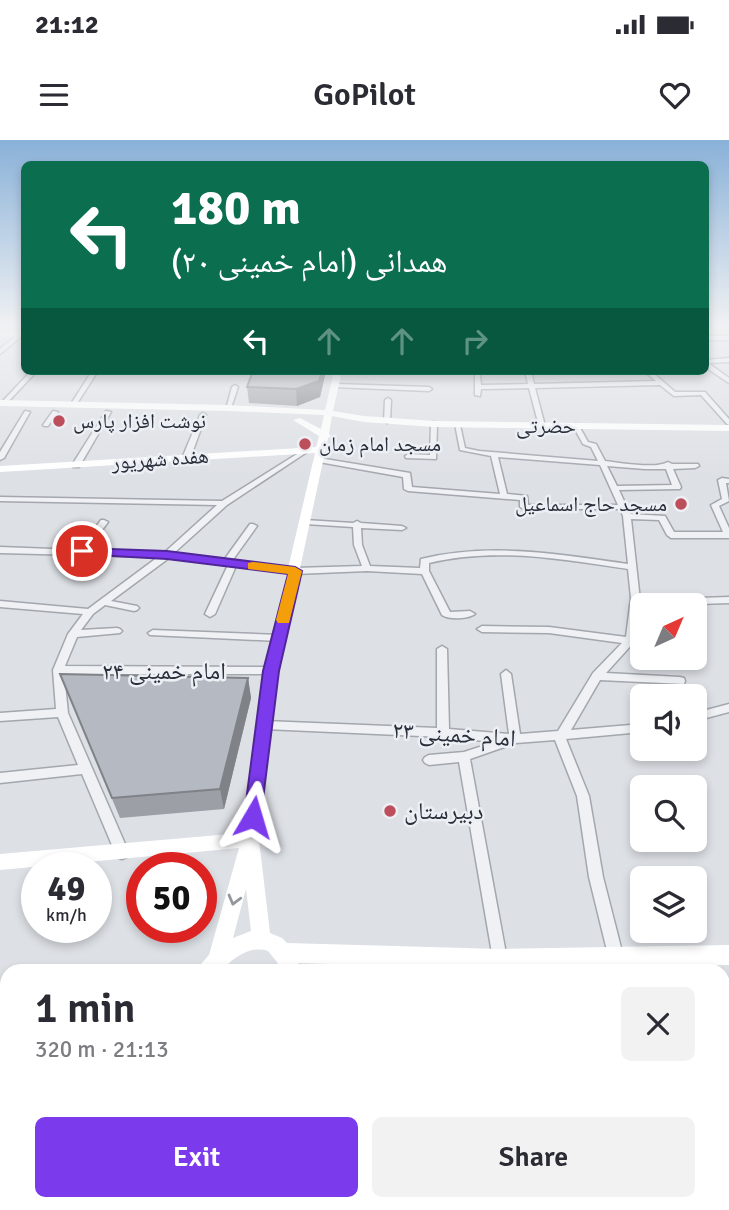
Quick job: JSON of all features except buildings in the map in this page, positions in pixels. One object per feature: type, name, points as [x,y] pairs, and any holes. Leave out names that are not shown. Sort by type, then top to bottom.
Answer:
[{"type":"main road","points":[[213,964],[250,840],[271,671],[337,377]]},
{"type":"main road","points":[[1,406],[27,412],[296,416],[331,402]]},
{"type":"main road","points":[[1,406],[74,404],[228,408],[296,416],[328,423]]},
{"type":"main road","name":"حضرتی","points":[[296,416],[328,423],[364,419],[457,425],[729,428]]},
{"type":"main road","name":"هفده شهریور","points":[[0,469],[187,456],[305,451],[320,455]]},
{"type":"main road","points":[[0,862],[250,840]]},
{"type":"main road","points":[[250,840],[261,938]]},
{"type":"main road","points":[[214,964],[231,948],[261,938],[277,944],[288,962],[500,959],[618,964],[729,955]]},
{"type":"street","points":[[1,406],[28,377]]},
{"type":"street","points":[[74,404],[91,377]]},
{"type":"street","points":[[477,377],[478,391],[532,385],[660,383]]},
{"type":"street","points":[[530,377],[542,426]]},
{"type":"street","points":[[653,377],[674,394],[703,393],[729,423]]},
{"type":"street","points":[[336,386],[429,389]]},
{"type":"street","points":[[228,408],[235,387]]},
{"type":"street","points":[[387,421],[388,400]]},
{"type":"street","points":[[0,458],[27,412]]},
{"type":"street","points":[[46,425],[55,412]]},
{"type":"street","points":[[76,465],[108,412]]},
{"type":"street","points":[[187,456],[204,415]]},
{"type":"street","points":[[409,456],[433,457],[434,424]]},
{"type":"street","points":[[457,425],[462,449],[494,454],[695,466]]},
{"type":"street","points":[[576,426],[586,444],[594,445],[625,511],[634,593]]},
{"type":"street","points":[[122,853],[62,713],[58,670],[73,634],[90,612],[167,555],[224,503],[305,451]]},
{"type":"street","points":[[494,454],[504,496]]},
{"type":"street","points":[[320,455],[407,475],[408,489],[524,498],[524,507],[625,511],[662,517],[671,535],[729,535],[715,505],[726,500],[722,480],[729,481]]},
{"type":"street","points":[[614,488],[677,487],[668,464]]},
{"type":"street","points":[[0,499],[126,499],[224,503]]},
{"type":"street","points":[[82,551],[104,522]]},
{"type":"street","points":[[305,522],[357,523],[402,528]]},
{"type":"street","points":[[357,523],[358,545],[367,568]]},
{"type":"street","points":[[210,614],[229,563],[253,526]]},
{"type":"street","points":[[0,550],[167,555],[295,571],[367,568],[425,571]]},
{"type":"street","points":[[470,614],[447,615],[425,571],[424,561],[449,554],[533,556],[632,567]]},
{"type":"street","points":[[707,601],[729,600]]},
{"type":"street","points":[[103,603],[134,608]]},
{"type":"street","points":[[0,604],[90,612]]},
{"type":"street","points":[[482,629],[550,630],[630,641]]},
{"type":"street","points":[[73,634],[117,631]]},
{"type":"street","points":[[153,633],[279,638]]},
{"type":"street","points":[[618,964],[596,877],[583,796],[560,738],[597,676],[630,641]]},
{"type":"street","points":[[442,649],[443,733]]},
{"type":"street","name":"امام خمینی ۲۴","points":[[58,670],[271,671]]},
{"type":"street","points":[[429,760],[464,757],[515,739],[506,674]]},
{"type":"street","points":[[597,676],[680,681]]},
{"type":"street","points":[[707,714],[729,708]]},
{"type":"street","points":[[0,717],[62,713]]},
{"type":"street","name":"امام خمینی ۲۳","points":[[265,725],[515,739],[560,738],[630,729]]},
{"type":"street","points":[[464,757],[500,959]]},
{"type":"street","points":[[0,778],[86,769]]},
{"type":"slow traffic","points":[[253,566],[295,571],[284,620]]},
{"type":"place","name":"نوشت افزار پارس","points":[[59,421]]},
{"type":"place","name":"مسجد امام زمان","points":[[305,444]]},
{"type":"place","name":"مسجد حاج اسماعیل","points":[[681,504]]},
{"type":"place","name":"دبیرستان","points":[[390,811]]},
{"type":"route","points":[[82,551],[167,555],[295,571],[271,671],[253,817]]}]
